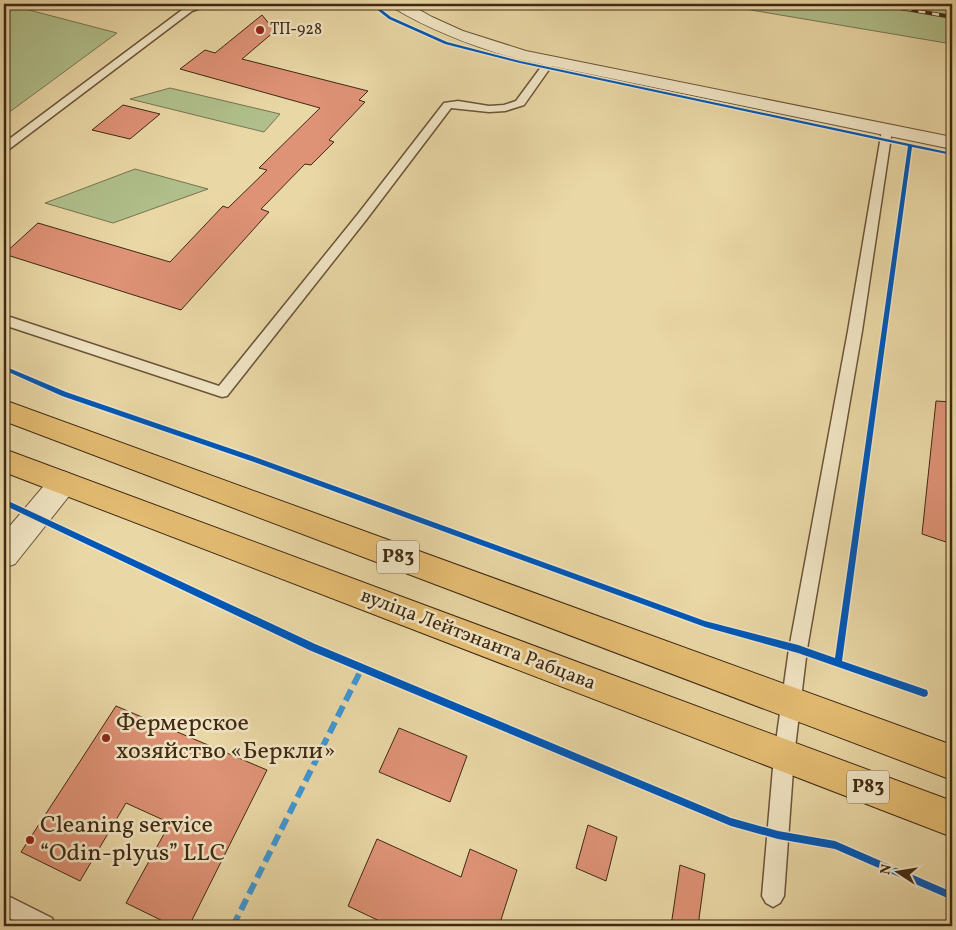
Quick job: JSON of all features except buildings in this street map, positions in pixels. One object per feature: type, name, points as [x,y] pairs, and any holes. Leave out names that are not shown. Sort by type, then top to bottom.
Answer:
[{"type":"highway","name":"Р83","points":[[4,410],[952,763]]},
{"type":"highway","name":"вуліца Лейтэнанта Рабцава","points":[[4,460],[952,819]]},
{"type":"street","points":[[398,4],[420,18],[456,35],[550,61],[952,143]]},
{"type":"street","points":[[4,555],[63,483]]},
{"type":"lane","points":[[4,148],[189,10],[209,4]]},
{"type":"lane","points":[[4,320],[222,392],[367,211],[448,106],[458,104],[489,109],[505,108],[520,103],[550,61]]},
{"type":"lane","points":[[773,896],[784,756],[798,649],[854,340],[887,130]]},
{"type":"lane","points":[[4,904],[44,926]]},
{"type":"green space","points":[[4,4],[6,4],[117,33],[4,116]]},
{"type":"green space","points":[[727,4],[952,4],[952,44],[745,9]]},
{"type":"green space","points":[[170,88],[280,114],[264,132],[130,99]]},
{"type":"green space","points":[[135,169],[208,189],[113,223],[45,203]]},
{"type":"railway","points":[[877,4],[952,17]]},
{"type":"marked path","points":[[233,926],[362,668]]},
{"type":"cycle path","points":[[372,4],[390,18],[446,43],[520,62],[952,154]]},
{"type":"cycle path","points":[[838,662],[910,145]]},
{"type":"cycle path","points":[[4,368],[64,394],[253,459],[705,624],[798,649],[924,693]]},
{"type":"cycle path","points":[[4,502],[312,647],[665,795],[731,822],[778,835],[835,845],[952,896]]},
{"type":"place","name":"ТП-928","points":[[260,30]]},
{"type":"place","name":"Фермерское хозяйство «Беркли»","points":[[106,738]]},
{"type":"place","name":"Cleaning service “Odin-plyus” LLC","points":[[30,840]]}]
